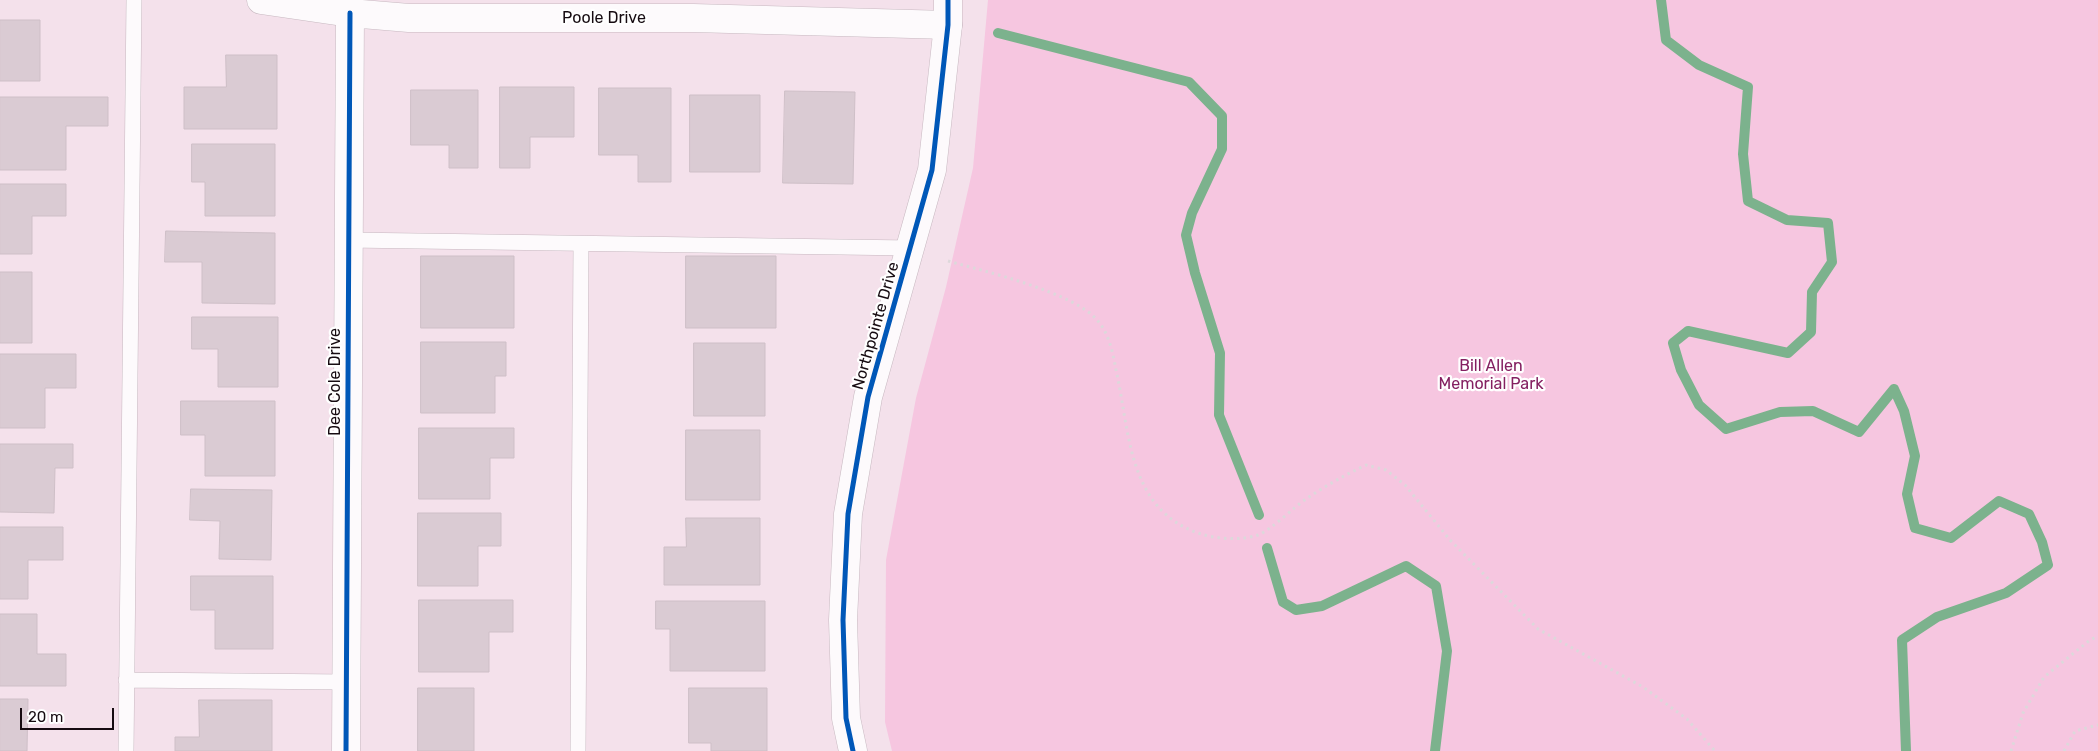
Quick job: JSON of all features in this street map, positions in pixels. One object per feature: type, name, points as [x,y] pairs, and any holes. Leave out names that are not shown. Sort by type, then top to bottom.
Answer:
[{"type":"street","name":"Poole Drive","points":[[262,0],[350,14],[409,18],[693,18],[948,12]]},
{"type":"street","name":"Northpointe Drive","points":[[853,751],[846,718],[843,620],[848,514],[868,397],[932,170],[948,12]]},
{"type":"street","name":"Dee Cole Drive","points":[[346,751],[350,14]]},
{"type":"lane","points":[[126,751],[134,0]]},
{"type":"lane","points":[[348,240],[911,248]]},
{"type":"lane","points":[[578,751],[581,244]]},
{"type":"lane","points":[[126,680],[346,682]]},
{"type":"path","points":[[948,261],[1055,294],[1088,311],[1098,321],[1112,348],[1125,423],[1138,476],[1156,504],[1183,528],[1209,537],[1239,538],[1259,535],[1307,498],[1366,465],[1386,470],[1405,485],[1450,540],[1538,629],[1643,687],[1687,719],[1715,751]]},
{"type":"path","points":[[2011,751],[2022,712],[2044,677],[2090,640],[2098,636]]},
{"type":"path","points":[[2064,751],[2075,731],[2098,725]]},
{"type":"green space","name":"Bill Allen Memorial Park","points":[[988,0],[2098,0],[2098,751],[892,751],[885,722],[886,560],[916,398],[946,287],[973,168]]},
{"type":"building","points":[[0,20],[40,20],[40,81],[0,81]]},
{"type":"building","points":[[226,55],[277,55],[277,129],[184,129],[184,87],[226,87]]},
{"type":"building","points":[[500,87],[574,87],[574,137],[530,137],[530,168],[500,168]]},
{"type":"building","points":[[599,88],[671,88],[671,182],[638,182],[638,155],[599,155]]},
{"type":"building","points":[[411,90],[478,90],[478,168],[449,168],[449,145],[411,145]]},
{"type":"building","points":[[785,91],[855,92],[853,184],[783,183]]},
{"type":"building","points":[[690,95],[760,95],[760,172],[690,172]]},
{"type":"building","points":[[0,97],[108,97],[108,126],[66,126],[66,170],[0,170]]},
{"type":"building","points":[[192,144],[275,144],[275,216],[205,216],[205,182],[192,182]]},
{"type":"building","points":[[0,184],[66,184],[66,216],[32,216],[32,254],[0,254]]},
{"type":"building","points":[[166,231],[275,233],[275,304],[202,303],[202,262],[165,262]]},
{"type":"building","points":[[421,256],[514,256],[514,328],[421,328]]},
{"type":"building","points":[[686,256],[776,256],[776,328],[686,328]]},
{"type":"building","points":[[0,272],[32,272],[32,343],[0,343]]},
{"type":"building","points":[[192,317],[278,317],[278,387],[218,387],[218,349],[192,349]]},
{"type":"building","points":[[421,342],[506,342],[506,376],[495,376],[495,413],[421,413]]},
{"type":"building","points":[[694,343],[765,343],[765,416],[694,416]]},
{"type":"building","points":[[0,354],[76,354],[76,388],[45,388],[45,428],[0,428]]},
{"type":"building","points":[[181,401],[275,401],[275,476],[205,476],[205,435],[181,435]]},
{"type":"building","points":[[419,428],[514,428],[514,458],[490,458],[490,499],[419,499]]},
{"type":"building","points":[[686,430],[760,430],[760,500],[686,500]]},
{"type":"building","points":[[0,444],[73,444],[73,468],[55,468],[54,513],[0,512]]},
{"type":"building","points":[[191,489],[272,490],[271,560],[219,559],[220,521],[190,520]]},
{"type":"building","points":[[418,513],[501,513],[501,546],[478,546],[478,586],[418,586]]},
{"type":"building","points":[[686,518],[760,518],[760,585],[664,585],[664,547],[686,547]]},
{"type":"building","points":[[0,527],[63,527],[63,560],[28,560],[28,599],[0,599]]},
{"type":"building","points":[[191,576],[273,576],[273,649],[215,649],[215,610],[191,610]]},
{"type":"building","points":[[419,600],[513,600],[513,632],[489,632],[489,672],[419,672]]},
{"type":"building","points":[[656,601],[765,601],[765,671],[670,671],[670,629],[656,629]]},
{"type":"building","points":[[0,614],[37,614],[37,654],[66,654],[66,686],[0,686]]},
{"type":"building","points":[[418,688],[474,688],[474,751],[418,751]]},
{"type":"building","points":[[689,688],[767,688],[767,751],[711,751],[711,743],[689,743]]},
{"type":"building","points":[[0,699],[28,699],[27,751],[0,751]]},
{"type":"building","points":[[199,700],[272,700],[272,751],[175,751],[175,737],[199,737]]},
{"type":"waterway","points":[[1661,0],[1666,40],[1699,65],[1748,87],[1743,154],[1748,201],[1787,220],[1828,223],[1832,262],[1812,292],[1811,332],[1788,353],[1688,331],[1673,343],[1681,370],[1699,405],[1726,429],[1780,412],[1813,411],[1859,432],[1894,389],[1904,411],[1915,456],[1907,494],[1915,528],[1951,538],[1999,501],[2029,514],[2042,542],[2048,565],[2006,593],[1937,617],[1902,640],[1906,751]]},
{"type":"waterway","points":[[998,33],[1189,82],[1222,116],[1222,149],[1192,213],[1186,235],[1195,273],[1220,353],[1219,415],[1259,515]]},
{"type":"waterway","points":[[1267,548],[1283,602],[1296,610],[1322,606],[1406,566],[1436,586],[1447,651],[1435,751]]},
{"type":"cycle path","points":[[853,751],[846,718],[843,620],[848,514],[868,397],[932,170],[948,25],[948,0]]},
{"type":"cycle path","points":[[346,751],[350,13]]}]
